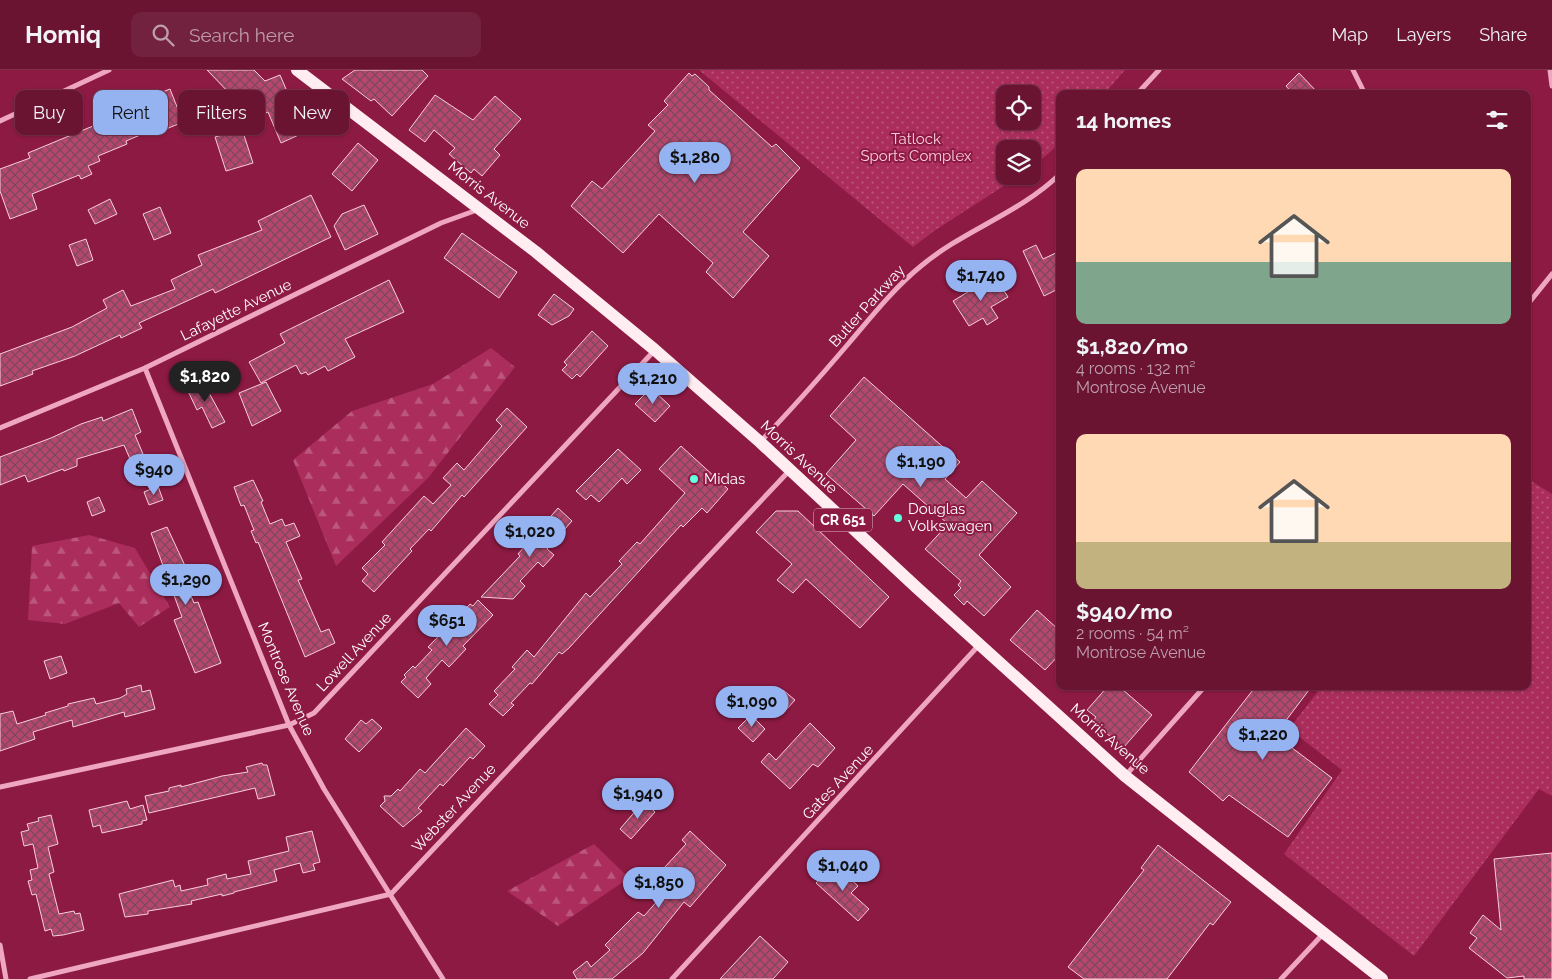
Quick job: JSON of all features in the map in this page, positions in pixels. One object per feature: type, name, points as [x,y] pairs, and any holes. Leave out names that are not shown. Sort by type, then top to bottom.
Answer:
[{"type":"main road","name":"Morris Avenue","points":[[297,70],[479,208],[655,350],[760,442],[789,471],[1125,776],[1325,932],[1382,979]]},
{"type":"street","points":[[0,121],[109,70]]},
{"type":"street","points":[[1141,90],[1159,70]]},
{"type":"street","points":[[1353,70],[1362,90]]},
{"type":"street","points":[[1550,70],[1552,86]]},
{"type":"street","name":"Butler Parkway","points":[[760,442],[824,373],[875,313],[922,266],[949,246],[1020,204],[1056,177]]},
{"type":"street","name":"Lafayette Avenue","points":[[0,428],[145,368],[441,223],[479,208]]},
{"type":"street","points":[[1531,300],[1552,274]]},
{"type":"street","name":"Lowell Avenue","points":[[0,787],[289,726],[314,713],[655,350]]},
{"type":"street","name":"Montrose Avenue","points":[[145,368],[289,726],[324,789],[443,979]]},
{"type":"street","name":"Webster Avenue","points":[[391,894],[789,471]]},
{"type":"street","name":"Gates Avenue","points":[[672,979],[980,644]]},
{"type":"street","points":[[1125,776],[1201,690]]},
{"type":"street","points":[[30,979],[391,894]]},
{"type":"street","points":[[1281,979],[1325,932]]},
{"type":"street","points":[[0,945],[6,979]]},
{"type":"green space","name":"Tatlock Sports Complex","points":[[699,70],[1125,70],[1108,90],[1056,90],[1056,147],[1041,160],[1041,140],[996,140],[996,185],[1005,185],[934,231],[913,247]]},
{"type":"green space","points":[[491,348],[515,367],[428,478],[336,566],[293,460],[352,411],[433,384]]},
{"type":"green space","points":[[1531,481],[1552,494],[1552,796],[1539,789],[1414,956],[1284,854],[1342,770],[1289,729],[1319,690],[1531,690]]},
{"type":"green space","points":[[89,535],[135,548],[170,607],[139,627],[119,603],[65,624],[28,620],[32,546]]},
{"type":"green space","points":[[594,844],[629,878],[558,926],[507,891]]},
{"type":"building","points":[[207,70],[254,70],[265,81],[280,75],[286,90],[275,90],[275,129],[268,112],[265,113],[265,90],[226,90]]},
{"type":"building","points":[[355,70],[422,70],[428,76],[392,116],[374,99],[371,101],[342,79]]},
{"type":"building","points":[[689,73],[692,76],[695,74],[709,87],[709,90],[772,147],[776,144],[800,168],[743,232],[769,256],[733,298],[706,272],[713,263],[659,214],[623,253],[571,206],[592,181],[602,189],[655,131],[648,125],[668,105],[664,101]]},
{"type":"building","points":[[1299,73],[1315,90],[1290,90],[1286,86]]},
{"type":"building","points":[[170,89],[178,109],[178,124],[168,128],[168,90]]},
{"type":"building","points":[[435,95],[473,120],[495,96],[521,119],[494,149],[500,155],[482,176],[474,169],[471,173],[449,154],[455,148],[434,130],[425,142],[409,130]]},
{"type":"building","points":[[93,126],[93,135],[140,135],[126,141],[127,144],[98,156],[100,161],[88,166],[92,174],[81,179],[79,175],[32,194],[37,209],[10,219],[0,191],[0,169],[30,158],[28,153],[71,135],[83,135],[83,130]]},
{"type":"building","points":[[222,135],[244,135],[253,163],[226,171],[215,137]]},
{"type":"building","points":[[278,135],[299,135],[281,143]]},
{"type":"building","points":[[358,143],[378,160],[352,191],[332,174]]},
{"type":"building","points":[[311,195],[331,237],[215,293],[213,289],[139,323],[142,328],[121,338],[120,335],[75,356],[32,371],[33,374],[0,386],[0,354],[72,327],[107,308],[103,300],[123,290],[131,306],[175,289],[171,280],[202,265],[198,255],[262,230],[258,221]]},
{"type":"building","points":[[110,199],[117,214],[95,224],[88,210]]},
{"type":"building","points":[[364,205],[378,234],[345,250],[334,226],[342,214]]},
{"type":"building","points":[[160,207],[171,233],[154,240],[143,214]]},
{"type":"building","points":[[462,233],[517,272],[499,298],[444,258]]},
{"type":"building","points":[[86,239],[93,260],[77,266],[69,245]]},
{"type":"building","points":[[1036,245],[1043,259],[1056,253],[1056,290],[1044,296],[1023,251]]},
{"type":"building","points":[[994,276],[1008,297],[991,307],[998,318],[987,325],[983,318],[969,326],[953,301]]},
{"type":"building","points":[[389,280],[404,312],[345,339],[355,357],[328,371],[325,366],[308,375],[306,372],[301,374],[296,365],[261,383],[249,362],[285,343],[280,334]]},
{"type":"building","points":[[554,294],[574,309],[569,316],[552,325],[538,315]]},
{"type":"building","points":[[592,331],[608,346],[580,377],[577,374],[572,379],[562,370],[567,365],[564,362]]},
{"type":"building","points":[[864,377],[960,462],[945,479],[966,498],[982,481],[1017,513],[979,555],[1011,587],[984,616],[967,601],[964,605],[954,595],[961,588],[958,585],[961,581],[925,549],[948,524],[903,484],[874,516],[826,474],[856,440],[830,416]]},
{"type":"building","points":[[202,380],[225,422],[212,428],[202,407],[197,410],[186,387]]},
{"type":"building","points":[[266,382],[281,411],[252,426],[239,393]]},
{"type":"building","points":[[651,388],[670,406],[655,422],[635,404]]},
{"type":"building","points":[[507,408],[527,427],[464,497],[462,495],[431,531],[429,529],[410,549],[412,551],[374,592],[362,581],[368,574],[362,568],[385,545],[382,542],[424,496],[433,504],[451,485],[443,478],[457,463],[464,470],[502,426],[496,420]]},
{"type":"building","points":[[132,409],[141,432],[135,435],[143,454],[130,459],[124,445],[77,459],[77,466],[64,471],[63,469],[28,482],[25,475],[0,485],[0,457],[51,438],[81,424],[102,417],[103,421]]},
{"type":"building","points":[[681,446],[728,489],[707,513],[702,508],[683,527],[681,525],[569,648],[562,654],[559,652],[532,684],[530,683],[511,703],[514,705],[503,716],[489,704],[498,695],[494,691],[515,669],[512,667],[527,650],[534,657],[586,593],[590,597],[622,564],[619,561],[637,542],[640,544],[685,493],[659,469]]},
{"type":"building","points":[[618,449],[641,470],[627,484],[622,478],[599,502],[591,495],[586,500],[576,491]]},
{"type":"building","points":[[253,480],[263,501],[261,502],[270,524],[282,519],[285,526],[294,523],[300,536],[286,542],[302,579],[298,580],[321,632],[329,629],[335,643],[305,657],[258,542],[256,543],[251,531],[254,530],[244,505],[241,506],[234,487]]},
{"type":"building","points":[[158,486],[163,500],[149,505],[144,492]]},
{"type":"building","points":[[99,497],[105,511],[92,516],[87,502]]},
{"type":"building","points":[[558,508],[572,521],[547,549],[554,555],[543,567],[538,562],[520,581],[525,586],[513,599],[481,597],[520,556],[518,554]]},
{"type":"building","points":[[776,511],[798,511],[889,597],[860,628],[806,579],[793,593],[777,580],[792,564],[756,532]]},
{"type":"building","points":[[167,527],[187,570],[184,572],[188,581],[185,582],[194,603],[198,602],[221,663],[195,673],[174,620],[182,617],[151,533]]},
{"type":"building","points":[[478,600],[493,615],[463,646],[466,649],[449,667],[442,660],[426,678],[431,684],[418,698],[401,682],[406,677],[404,675],[413,666],[415,668],[432,650],[428,647],[470,604],[473,606]]},
{"type":"building","points":[[1037,610],[1056,627],[1056,658],[1045,670],[1010,640]]},
{"type":"building","points":[[61,656],[67,673],[50,679],[44,661]]},
{"type":"building","points":[[141,685],[142,692],[150,690],[155,709],[125,717],[124,712],[73,727],[72,720],[33,732],[35,739],[0,751],[0,714],[13,711],[17,724],[46,715],[45,713],[68,706],[68,704],[94,698],[96,704],[120,698],[127,694],[126,689]]},
{"type":"building","points":[[783,690],[795,700],[785,711],[774,700]]},
{"type":"building","points":[[1104,690],[1123,690],[1152,715],[1123,748],[1093,721],[1096,717],[1087,710]]},
{"type":"building","points":[[1253,690],[1309,690],[1275,735],[1332,778],[1288,837],[1229,795],[1223,801],[1189,772]]},
{"type":"building","points":[[751,715],[765,729],[753,742],[738,728]]},
{"type":"building","points":[[372,719],[382,728],[359,752],[345,739],[361,720],[366,724]]},
{"type":"building","points":[[810,723],[835,748],[818,767],[813,764],[790,789],[761,762],[769,753],[776,760]]},
{"type":"building","points":[[466,728],[485,746],[473,759],[470,757],[443,786],[440,784],[418,808],[422,811],[403,827],[380,806],[385,801],[384,796],[391,796],[398,789],[400,791],[420,769],[425,773]]},
{"type":"building","points":[[262,763],[267,765],[275,795],[258,799],[255,788],[149,813],[145,796],[169,791],[169,788],[181,785],[181,787],[222,776],[248,772],[246,767]]},
{"type":"building","points":[[127,801],[130,809],[143,805],[147,820],[142,821],[142,824],[102,833],[100,825],[93,827],[89,810]]},
{"type":"building","points":[[644,801],[655,812],[631,839],[620,829]]},
{"type":"building","points":[[51,815],[58,844],[48,847],[54,872],[49,874],[59,914],[74,911],[75,914],[80,913],[84,930],[53,936],[51,929],[45,931],[36,894],[32,895],[28,881],[32,880],[30,870],[38,868],[33,844],[24,846],[21,832],[29,830],[27,824],[39,821],[38,818]]},
{"type":"building","points":[[312,831],[320,862],[313,864],[315,870],[303,873],[300,863],[274,870],[277,881],[222,896],[222,894],[191,901],[192,904],[148,911],[148,914],[125,917],[119,894],[173,880],[175,887],[180,885],[181,891],[208,885],[207,879],[226,874],[227,879],[251,874],[248,861],[289,851],[286,837]]},
{"type":"building","points":[[690,831],[726,865],[690,907],[684,902],[643,953],[612,979],[577,979],[573,972],[587,961],[591,967],[610,950],[605,945],[638,912],[644,916],[669,888],[662,882],[669,873],[664,868],[686,844],[682,840]]},
{"type":"building","points":[[1158,845],[1231,902],[1213,925],[1210,923],[1167,979],[1084,979],[1068,967],[1144,870],[1141,868]]},
{"type":"building","points":[[1552,853],[1552,979],[1524,979],[1524,976],[1507,978],[1469,948],[1477,938],[1470,933],[1483,915],[1501,930],[1494,859]]},
{"type":"building","points":[[834,864],[858,886],[851,893],[869,909],[858,921],[816,883]]},
{"type":"building","points":[[760,936],[788,962],[773,979],[720,979]]},
{"type":"place","name":"Midas","points":[[694,479]]},
{"type":"place","name":"Douglas Volkswagen","points":[[898,518]]}]
